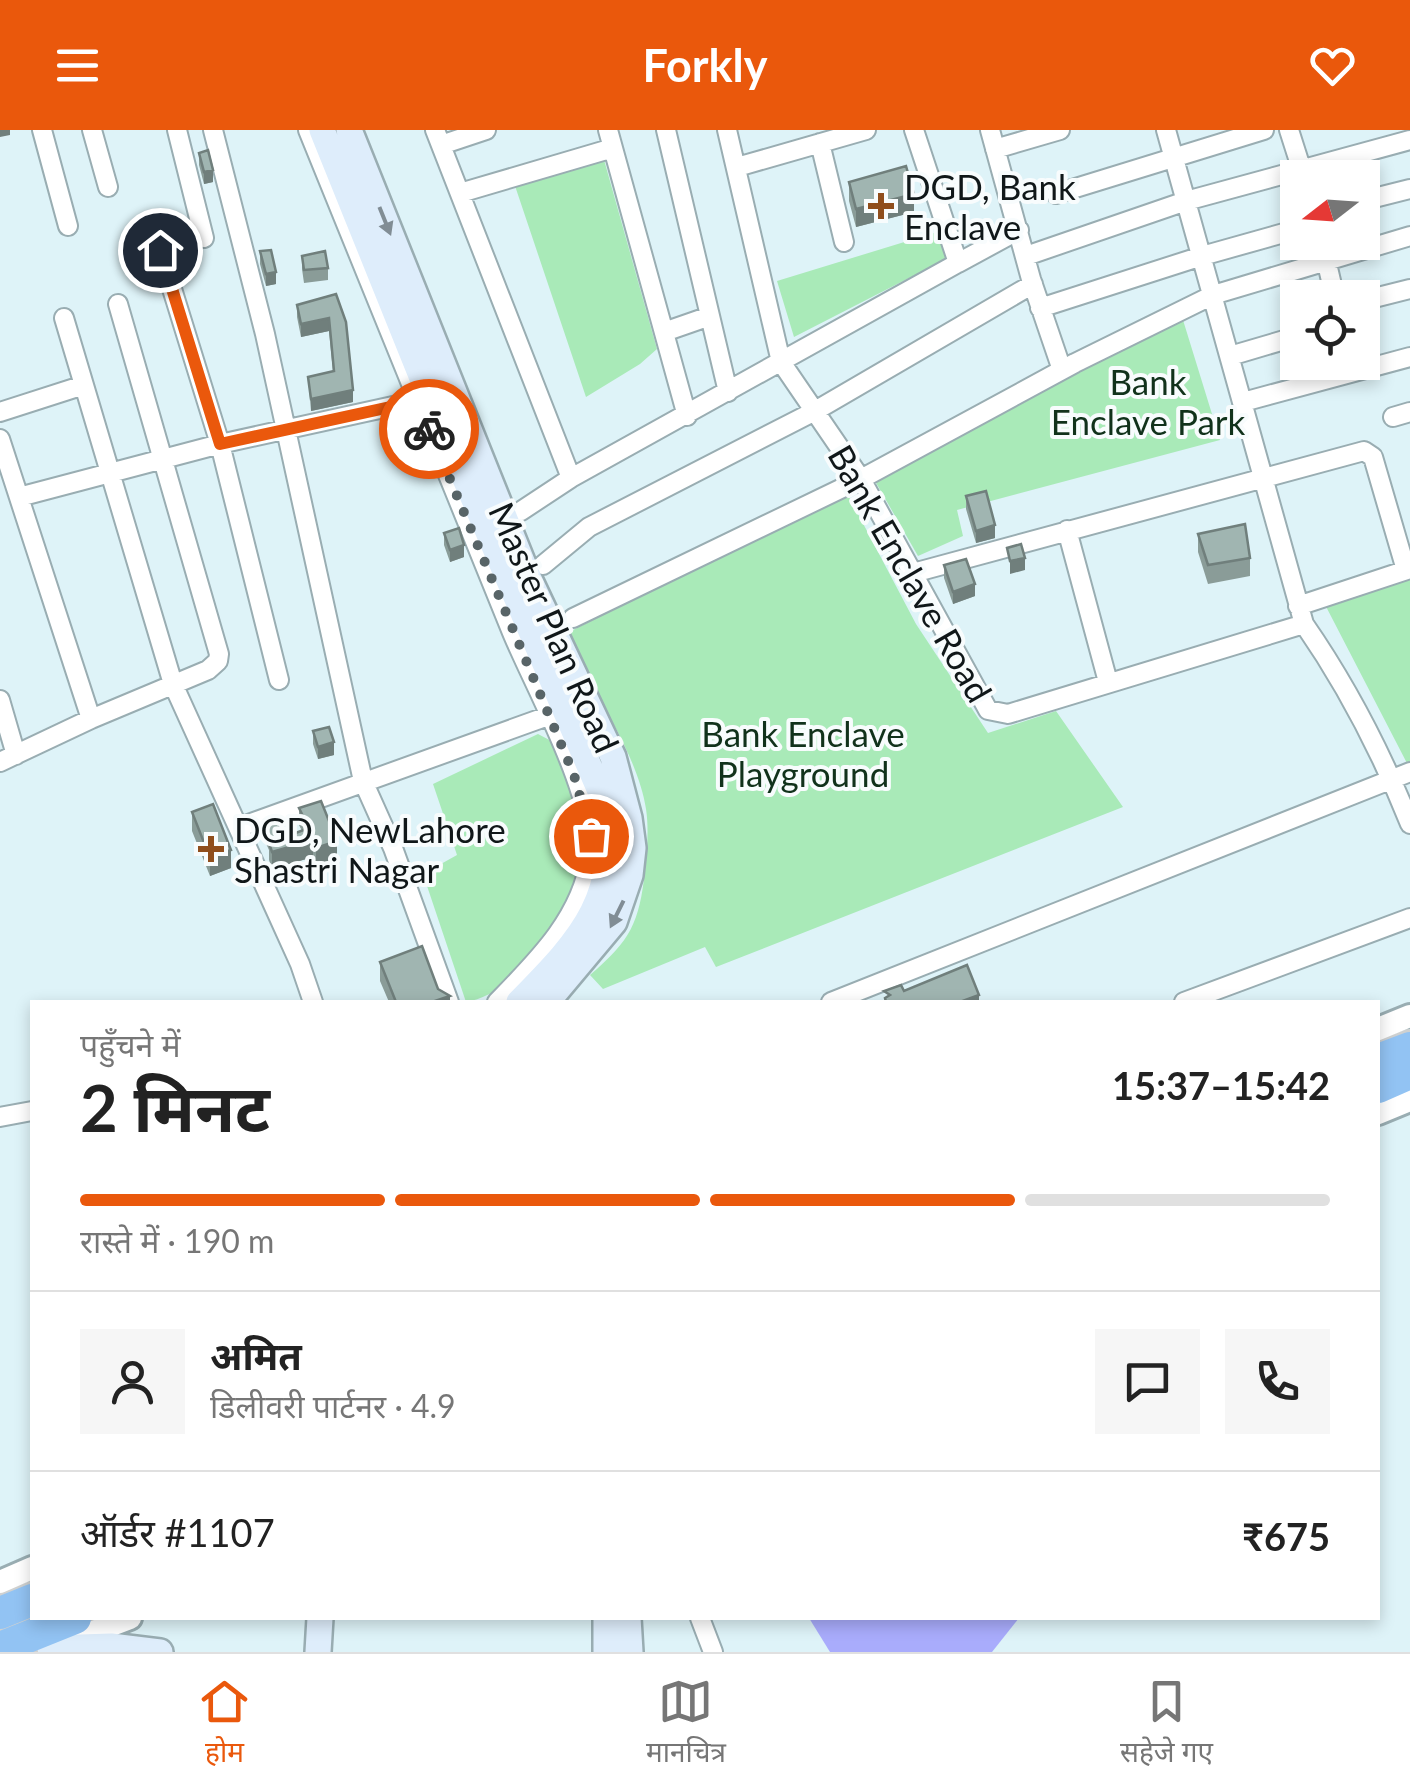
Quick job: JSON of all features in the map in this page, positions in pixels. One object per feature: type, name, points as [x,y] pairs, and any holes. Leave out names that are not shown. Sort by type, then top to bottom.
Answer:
[{"type":"highway","points":[[1380,1059],[1410,1048]]},
{"type":"highway","points":[[1380,1086],[1410,1073]]},
{"type":"highway","points":[[0,1613],[30,1601]]},
{"type":"highway","points":[[0,1648],[69,1620]]},
{"type":"main road","points":[[322,130],[424,399],[537,669],[602,798],[610,833],[604,889],[592,915],[521,1000]]},
{"type":"main road","name":"Master Plan Road","points":[[350,130],[525,570],[614,757],[629,818],[633,848],[630,875],[614,922],[549,1000]]},
{"type":"main road","points":[[318,1652],[320,1620]]},
{"type":"main road","points":[[606,1620],[606,1652]]},
{"type":"main road","points":[[628,1620],[630,1652]]},
{"type":"main road","points":[[45,1650],[111,1646],[160,1652]]},
{"type":"street","points":[[42,130],[68,226]]},
{"type":"street","points":[[92,130],[108,187]]},
{"type":"street","points":[[177,130],[204,238]]},
{"type":"street","points":[[212,130],[265,334],[363,782],[393,848],[447,1000]]},
{"type":"street","points":[[19,497],[220,444],[424,399],[308,130]]},
{"type":"street","points":[[486,130],[438,137],[571,478]]},
{"type":"street","points":[[666,130],[728,392]]},
{"type":"street","name":"Bank Enclave Road","points":[[726,130],[781,362],[861,480],[988,710],[1008,714],[1108,682],[1301,615],[1408,570]]},
{"type":"street","points":[[737,167],[808,140],[866,130]]},
{"type":"street","points":[[914,130],[958,263]]},
{"type":"street","points":[[990,130],[1040,308],[1062,370]]},
{"type":"street","points":[[995,149],[1060,130]]},
{"type":"street","points":[[1166,130],[1301,615],[1401,775],[1410,824]]},
{"type":"street","points":[[1056,194],[1264,130]]},
{"type":"street","points":[[1289,130],[1298,160]]},
{"type":"street","points":[[460,193],[610,139],[687,416]]},
{"type":"street","points":[[808,140],[844,242]]},
{"type":"street","points":[[1345,160],[1410,140]]},
{"type":"street","points":[[1026,256],[1186,201],[1280,178]]},
{"type":"street","points":[[1380,196],[1410,189]]},
{"type":"street","points":[[521,511],[571,478],[1019,230]]},
{"type":"street","points":[[1040,308],[1280,234]]},
{"type":"street","points":[[1380,241],[1410,236]]},
{"type":"street","points":[[160,250],[220,444],[278,680]]},
{"type":"street","points":[[573,618],[861,480],[1062,370],[1213,295],[1301,260]]},
{"type":"street","points":[[542,565],[589,527],[814,411],[1033,284]]},
{"type":"street","points":[[1380,296],[1410,289]]},
{"type":"street","points":[[0,700],[8,758],[215,666],[219,654],[118,304]]},
{"type":"street","points":[[664,332],[710,316]]},
{"type":"street","points":[[64,318],[174,684],[300,964],[312,1000]]},
{"type":"street","points":[[1230,356],[1280,341]]},
{"type":"street","points":[[1380,363],[1410,357]]},
{"type":"street","points":[[1242,402],[1313,380]]},
{"type":"street","points":[[0,412],[84,385]]},
{"type":"street","points":[[0,439],[91,719]]},
{"type":"street","points":[[912,573],[1367,451],[1378,470],[1408,570]]},
{"type":"street","points":[[1068,530],[1108,682]]},
{"type":"street","points":[[499,1000],[557,934],[574,907],[590,857],[586,815],[574,775],[548,716],[537,669]]},
{"type":"street","points":[[240,828],[548,716]]},
{"type":"street","points":[[836,1000],[1401,775]]},
{"type":"street","points":[[1189,1000],[1410,918]]},
{"type":"street","points":[[1380,1028],[1410,1016]]},
{"type":"street","points":[[1380,1112],[1410,1100]]},
{"type":"street","points":[[0,1116],[30,1111]]},
{"type":"street","points":[[0,1582],[30,1569]]},
{"type":"street","points":[[45,1650],[125,1620]]},
{"type":"street","points":[[701,1620],[714,1652]]},
{"type":"green space","points":[[601,149],[657,349],[586,397],[510,171]]},
{"type":"green space","points":[[937,232],[948,258],[794,337],[777,281]]},
{"type":"green space","name":"Bank Enclave Park","points":[[1183,320],[1220,440],[957,510],[963,536],[918,556],[871,474]]},
{"type":"green space","name":"Bank Enclave Playground","points":[[847,493],[916,624],[988,733],[1056,711],[1123,807],[716,967],[705,947],[603,989],[590,975],[624,940],[636,918],[645,871],[647,817],[641,788],[623,743],[563,635]]},
{"type":"green space","points":[[1410,562],[1410,769],[1319,593]]},
{"type":"green space","points":[[538,734],[557,744],[589,831],[587,864],[579,890],[551,940],[511,980],[472,1000],[465,1000],[423,874],[457,855],[433,784]]},
{"type":"water","points":[[810,1620],[1017,1620],[992,1652],[830,1652]]},
{"type":"building","points":[[208,150],[213,170],[204,172],[199,153]]},
{"type":"building","points":[[906,166],[914,194],[856,209],[849,182]]},
{"type":"building","points":[[271,250],[276,272],[266,274],[260,251]]},
{"type":"building","points":[[325,251],[328,268],[304,270],[302,256]]},
{"type":"building","points":[[336,294],[346,322],[353,390],[311,399],[308,377],[334,371],[329,318],[301,324],[297,305]]},
{"type":"building","points":[[986,491],[995,525],[976,531],[966,496]]},
{"type":"building","points":[[1245,524],[1250,558],[1208,565],[1198,534]]},
{"type":"building","points":[[459,528],[464,545],[450,550],[444,533]]},
{"type":"building","points":[[1021,544],[1025,558],[1010,561],[1007,548]]},
{"type":"building","points":[[966,559],[975,584],[953,592],[944,565]]},
{"type":"building","points":[[329,727],[334,742],[318,747],[313,731]]},
{"type":"building","points":[[321,801],[337,841],[316,848],[313,840],[272,852],[264,822],[276,818],[285,837],[309,828],[299,808]]},
{"type":"building","points":[[213,804],[231,850],[210,858],[192,812]]},
{"type":"building","points":[[422,946],[438,989],[450,996],[438,1000],[395,1000],[380,962]]},
{"type":"building","points":[[967,965],[979,995],[965,1000],[886,1000],[890,995],[884,991],[901,985],[904,991]]},
{"type":"way so far","points":[[429,429],[574,775],[591,836]]},
{"type":"place","name":"DGD, Bank Enclave","points":[[881,206]]},
{"type":"place","name":"DGD, NewLahore Shastri Nagar","points":[[211,849]]},
{"type":"route","points":[[160,250],[220,444],[418,401],[429,429]]}]
